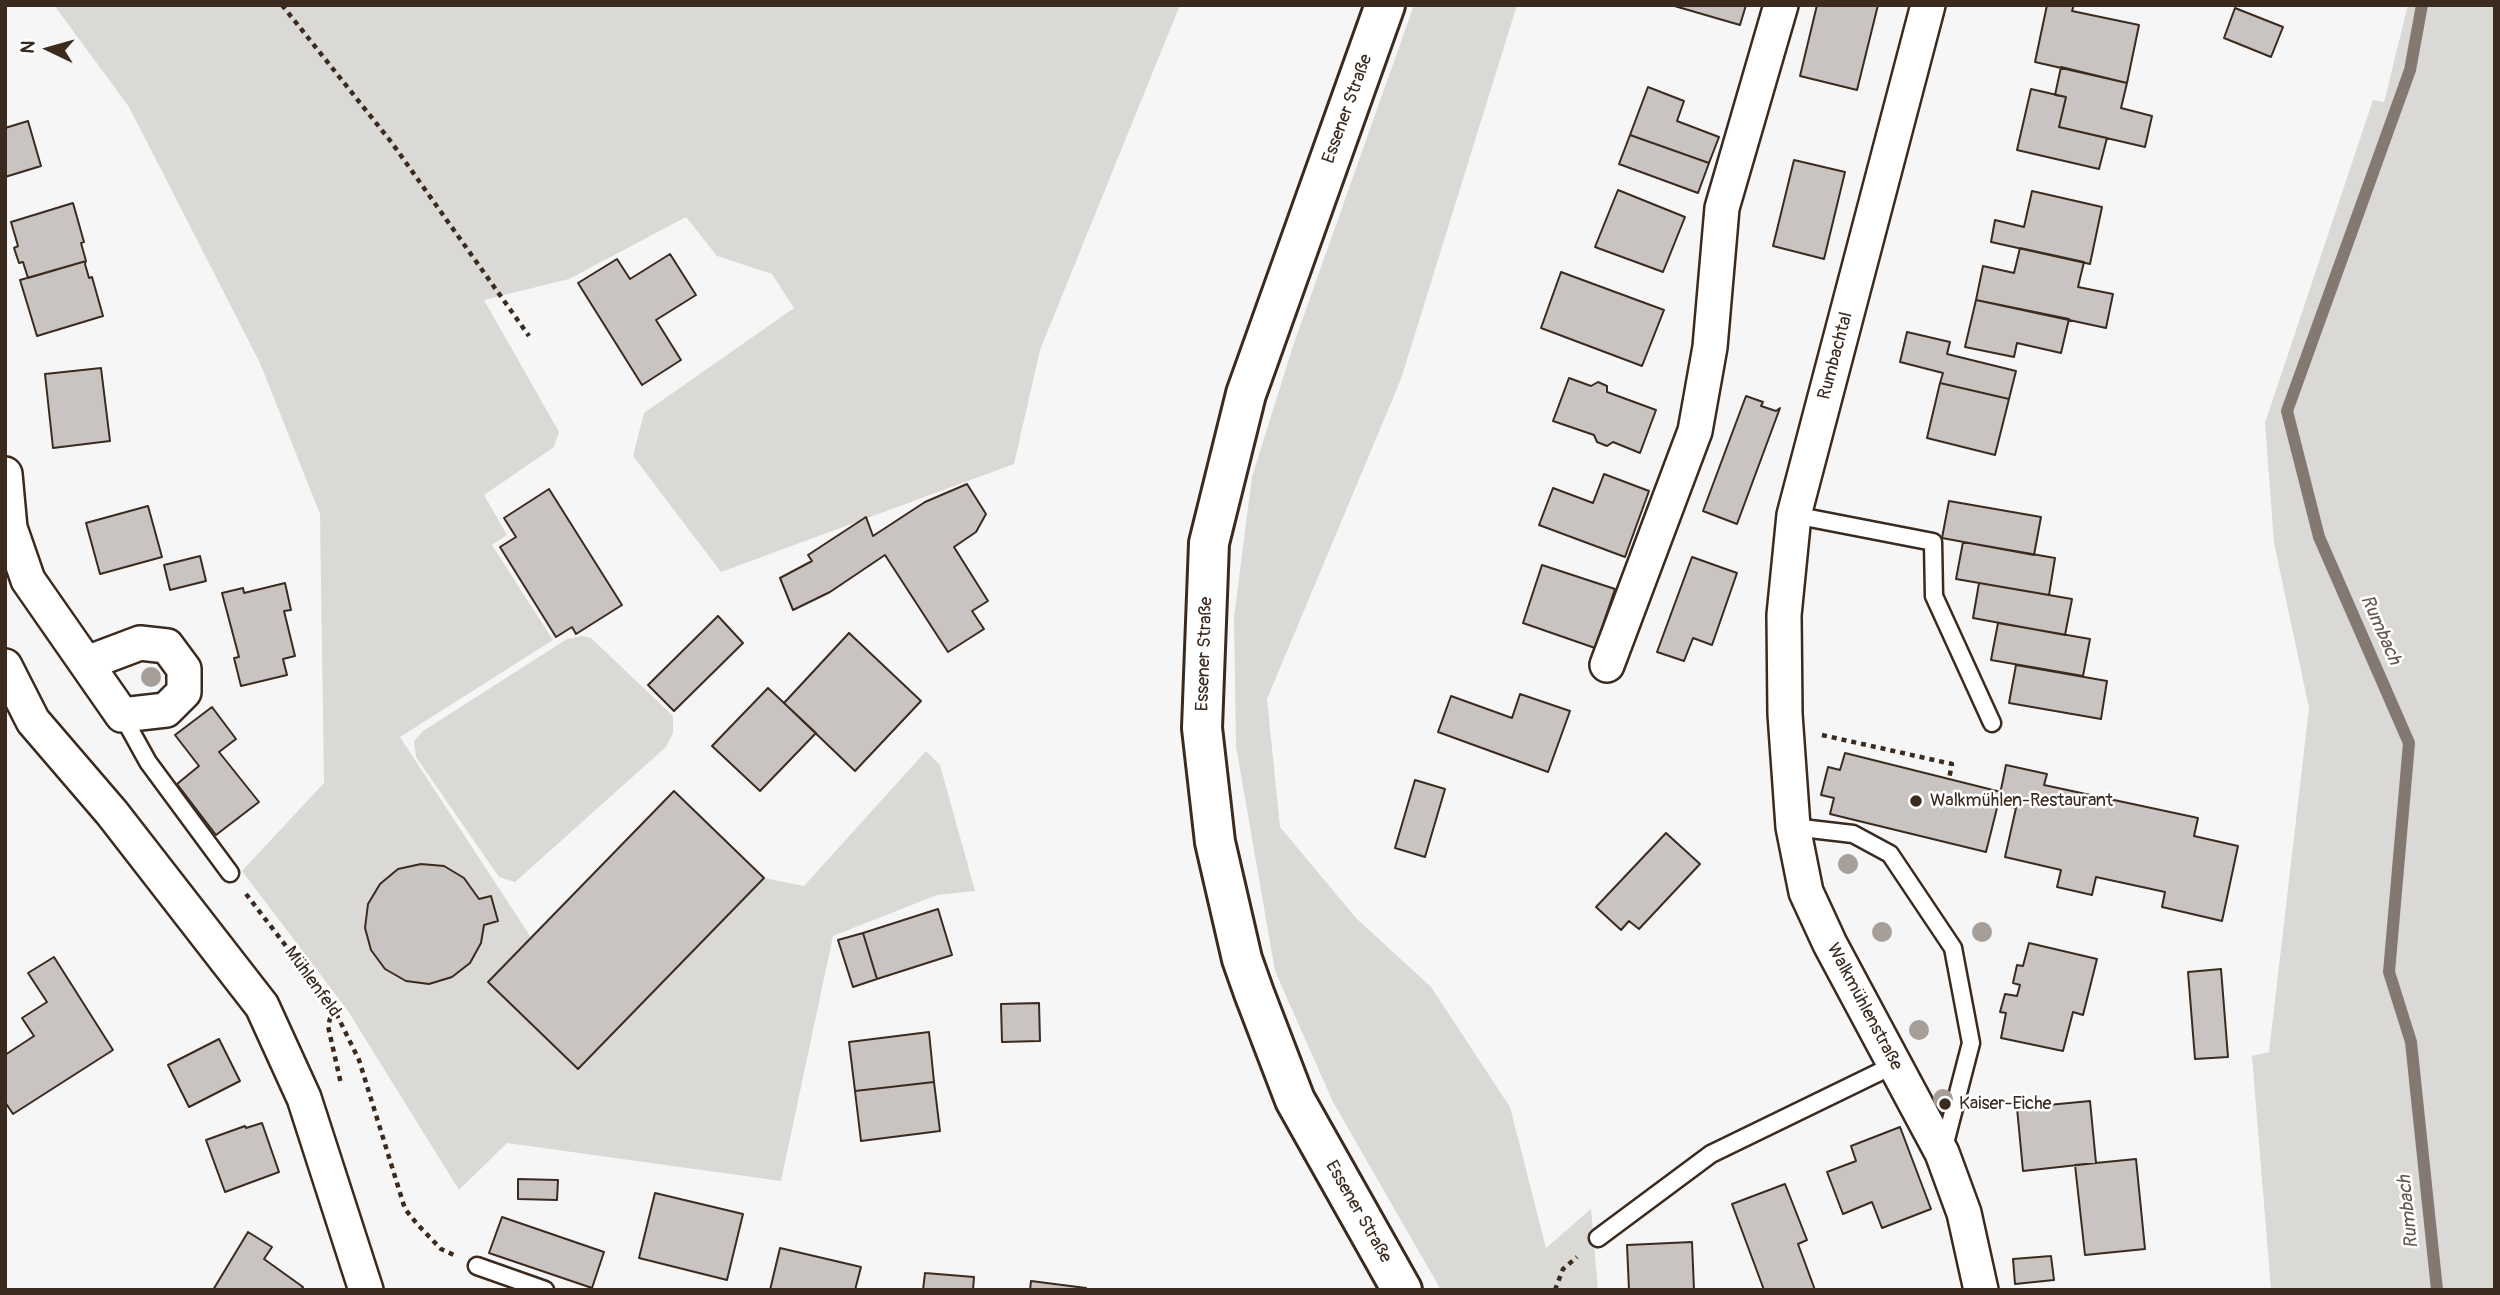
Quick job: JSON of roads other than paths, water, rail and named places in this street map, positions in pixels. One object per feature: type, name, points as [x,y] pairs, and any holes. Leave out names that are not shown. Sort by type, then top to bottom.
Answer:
[{"type":"main road","name":"Essener Straße","points":[[1385,5],[1246,394],[1215,516],[1209,543],[1202,728],[1215,842],[1242,959],[1295,1100],[1402,1290]]},
{"type":"street","points":[[1607,664],[1695,431],[1710,347],[1722,208],[1781,5]]},
{"type":"street","name":"Rumbachtal","points":[[1785,720],[1784,615],[1794,515],[1928,5]]},
{"type":"street","points":[[5,474],[10,528],[28,580],[122,715],[166,710],[184,692],[184,669],[167,646],[140,643],[87,663]]},
{"type":"street","points":[[5,666],[33,721],[112,813],[262,1006],[304,1098],[366,1290]]},
{"type":"street","name":"Walkmühlenstraße","points":[[1785,720],[1793,827],[1806,892],[1830,944],[1942,1153],[1964,1213],[1981,1290]]},
{"type":"lane","points":[[1794,515],[1933,542],[1934,596],[1992,723]]},
{"type":"lane","points":[[122,715],[148,762],[230,873]]},
{"type":"lane","points":[[1793,827],[1853,834],[1890,854],[1952,948],[1971,1043],[1942,1153]]},
{"type":"lane","points":[[1598,1238],[1711,1154],[1894,1065]]},
{"type":"lane","points":[[477,1266],[545,1290]]},
{"type":"waterway","name":"Rumbach","points":[[2422,5],[2410,70],[2287,411],[2319,537],[2409,743],[2389,972],[2411,1042],[2437,1290]]},
{"type":"place","name":"Walkmühlen-Restaurant","points":[[1916,801]]},
{"type":"place","name":"Kaiser-Eiche","points":[[1945,1104]]}]
